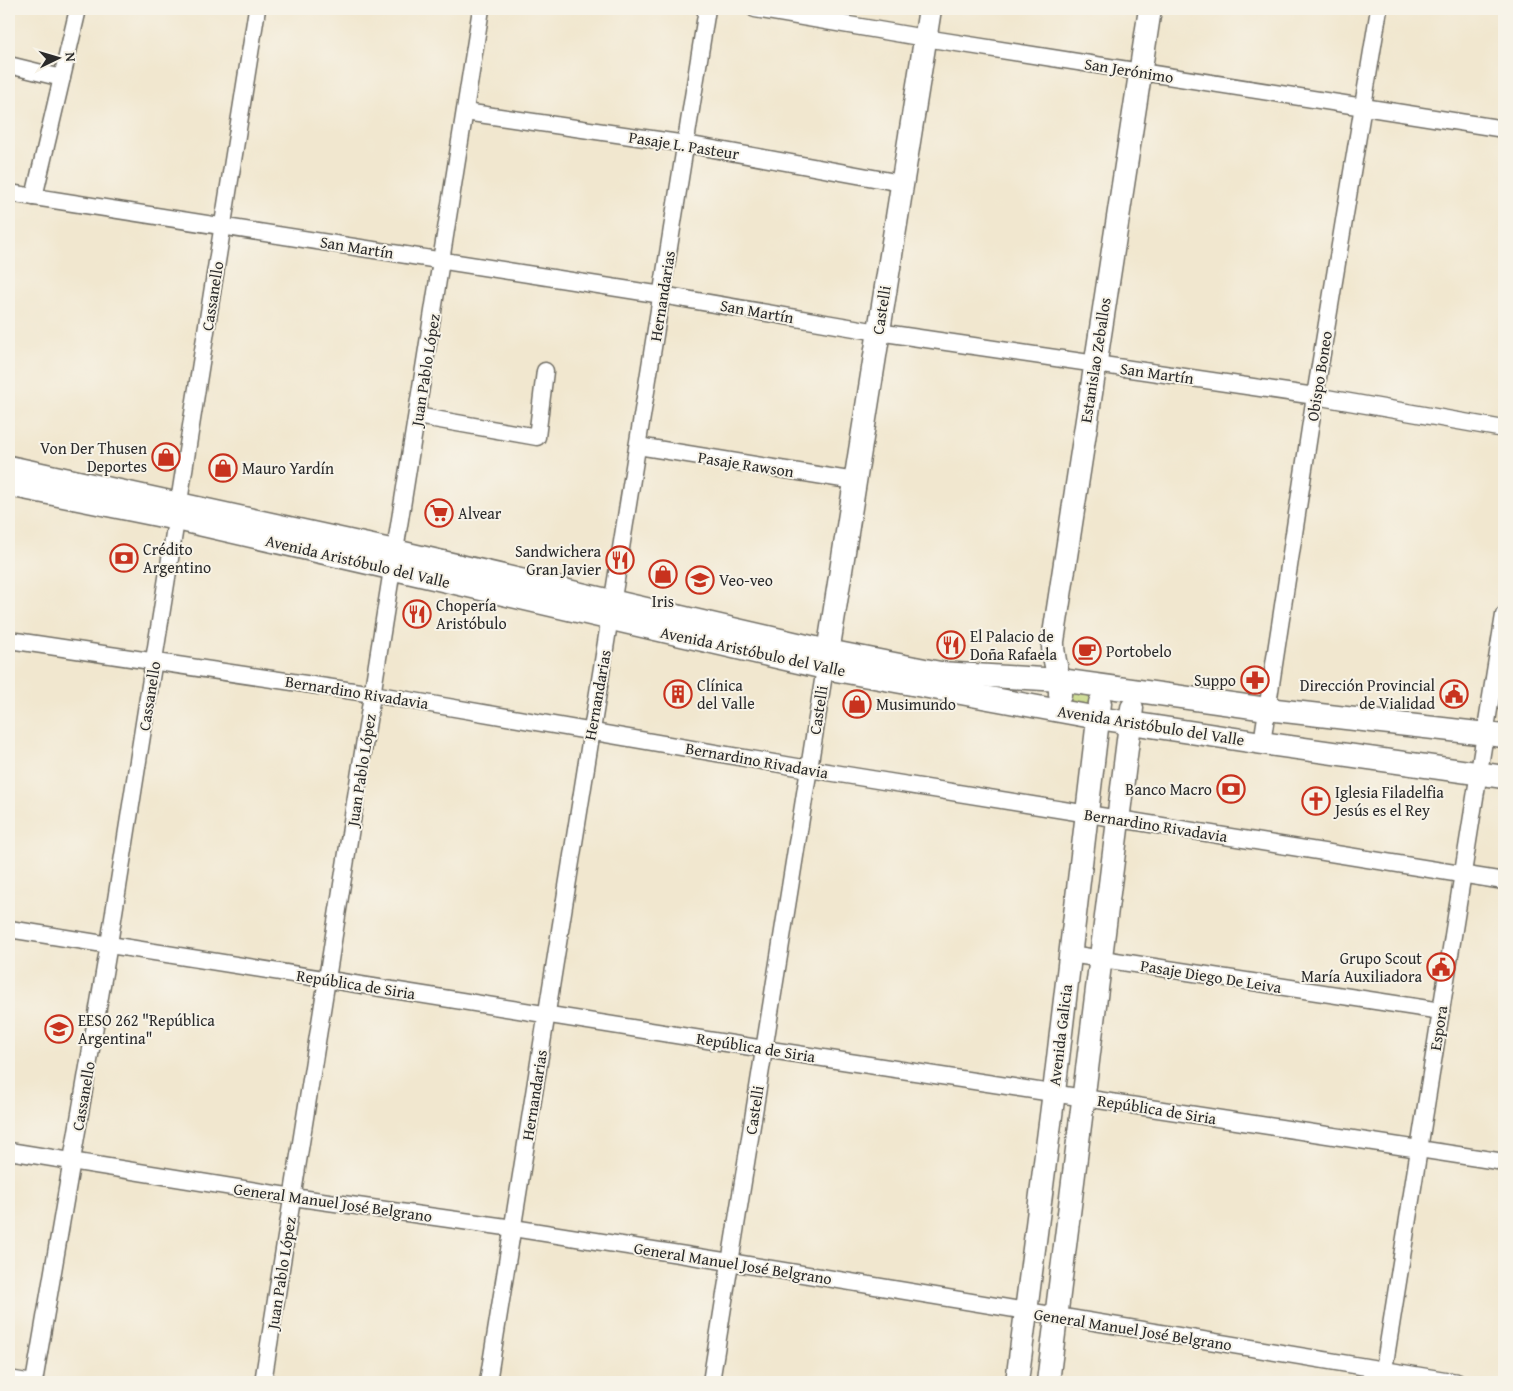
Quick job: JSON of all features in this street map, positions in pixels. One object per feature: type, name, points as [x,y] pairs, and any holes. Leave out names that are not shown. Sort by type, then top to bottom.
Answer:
[{"type":"main road","name":"Castelli","points":[[827,659],[930,9]]},
{"type":"main road","name":"Estanislao Zeballos","points":[[1054,710],[1060,695],[1060,680],[1053,652],[1053,641],[1094,363],[1150,9]]},
{"type":"main road","name":"Avenida Aristóbulo del Valle","points":[[9,467],[178,511],[1054,710],[1262,744],[1504,777]]},
{"type":"main road","name":"Avenida Aristóbulo del Valle","points":[[9,485],[178,511]]},
{"type":"main road","name":"Avenida Aristóbulo del Valle","points":[[827,659],[940,673],[1060,680],[1134,692],[1267,709],[1495,735]]},
{"type":"main road","name":"Avenida Galicia","points":[[1017,1382],[1054,1092],[1102,687]]},
{"type":"main road","name":"Avenida Galicia","points":[[1048,1382],[1134,692]]},
{"type":"street","points":[[34,198],[78,9]]},
{"type":"street","name":"Cassanello","points":[[34,1382],[109,945],[257,9]]},
{"type":"street","name":"Juan Pablo López","points":[[263,1382],[481,9]]},
{"type":"street","name":"Hernandarias","points":[[488,1382],[707,9]]},
{"type":"street","name":"San Jerónimo","points":[[754,9],[925,38],[1504,129]]},
{"type":"street","name":"Obispo Boneo","points":[[1262,744],[1315,396],[1379,9]]},
{"type":"street","points":[[9,65],[62,78]]},
{"type":"street","name":"Pasaje L. Pasteur","points":[[465,112],[686,144],[901,183]]},
{"type":"street","name":"San Martín","points":[[9,193],[662,295],[878,332],[1315,396],[1504,429]]},
{"type":"street","points":[[417,416],[536,437],[545,371]]},
{"type":"street","name":"Pasaje Rawson","points":[[638,446],[854,482]]},
{"type":"street","name":"Espora","points":[[1383,1377],[1418,1149],[1464,875],[1478,774],[1495,735],[1504,615]]},
{"type":"street","name":"Bernardino Rivadavia","points":[[9,640],[373,694],[809,769],[1504,881]]},
{"type":"street","name":"Castelli","points":[[711,1382],[827,659]]},
{"type":"street","name":"República de Siria","points":[[9,929],[764,1049],[1504,1162]]},
{"type":"street","name":"Pasaje Diego De Leiva","points":[[1070,954],[1441,1011]]},
{"type":"street","name":"General Manuel José Belgrano","points":[[9,1151],[293,1197],[513,1228],[1056,1315],[1383,1377],[1457,1382]]},
{"type":"street","points":[[9,1379],[26,1382]]},
{"type":"green space","points":[[1094,691],[1092,711],[1067,700],[1068,693]]},
{"type":"place","name":"Von Der Thusen Deportes","points":[[166,457]]},
{"type":"place","name":"Mauro Yardín","points":[[223,468]]},
{"type":"place","name":"Alvear","points":[[439,513]]},
{"type":"place","name":"Crédito Argentino","points":[[124,558]]},
{"type":"place","name":"Sandwichera Gran Javier","points":[[620,560]]},
{"type":"place","name":"Iris","points":[[663,574]]},
{"type":"place","name":"Veo-veo","points":[[700,580]]},
{"type":"place","name":"Chopería Aristóbulo","points":[[417,614]]},
{"type":"place","name":"El Palacio de Doña Rafaela","points":[[951,645]]},
{"type":"place","name":"Portobelo","points":[[1087,651]]},
{"type":"place","name":"Suppo","points":[[1255,680]]},
{"type":"place","name":"Clínica del Valle","points":[[678,694]]},
{"type":"place","name":"Dirección Provincial de Vialidad","points":[[1454,694]]},
{"type":"place","name":"Musimundo","points":[[857,704]]},
{"type":"place","name":"Banco Macro","points":[[1231,789]]},
{"type":"place","name":"Iglesia Filadelfia Jesús es el Rey","points":[[1316,801]]},
{"type":"place","name":"Grupo Scout María Auxiliadora","points":[[1441,967]]},
{"type":"place","name":"EESO 262 \"República Argentina\"","points":[[59,1029]]}]
